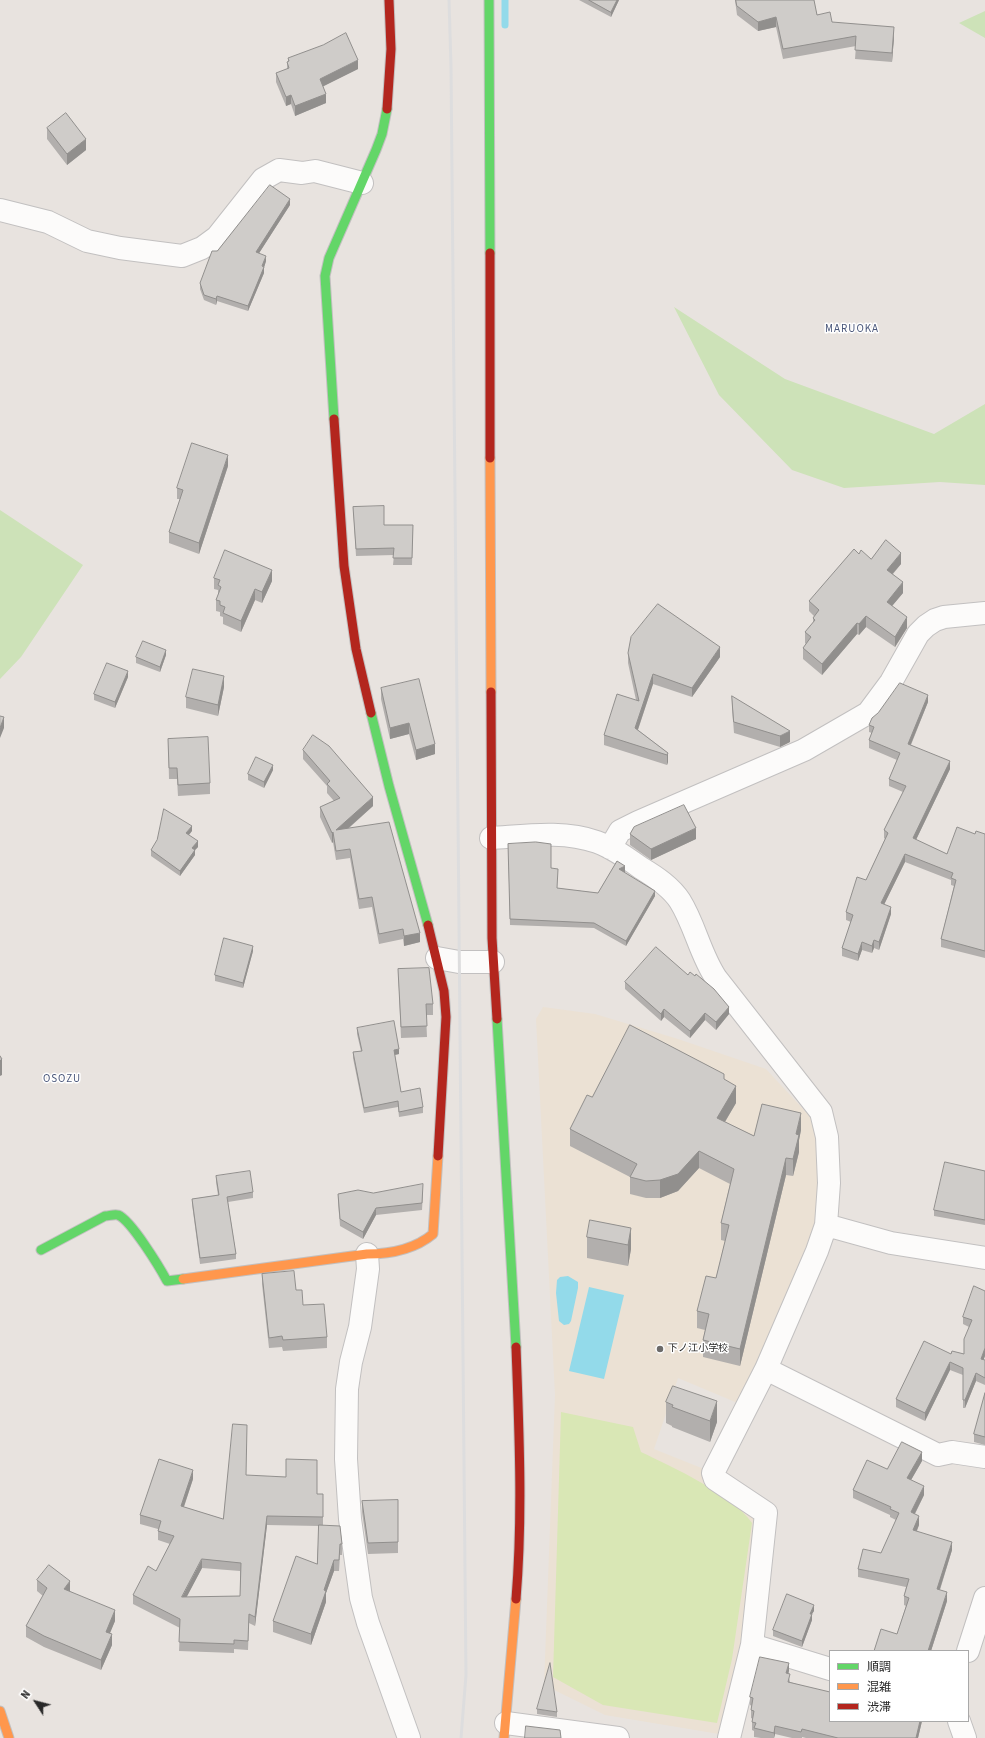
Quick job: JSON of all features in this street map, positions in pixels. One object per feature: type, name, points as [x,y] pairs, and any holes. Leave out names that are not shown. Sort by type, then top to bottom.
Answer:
[{"type":"street","points":[[41,1250],[105,1216],[117,1216],[127,1222],[160,1268],[167,1281],[367,1254],[381,1254],[422,1242],[433,1234],[446,1016],[444,991],[437,958],[389,786],[358,657],[350,613],[344,566],[324,290],[329,258],[382,133],[388,108],[390,74],[389,0]]},
{"type":"street","points":[[489,0],[491,838],[493,962],[519,1420],[518,1563],[505,1730],[618,1738]]},
{"type":"street","points":[[0,210],[48,222],[87,241],[120,248],[182,256],[202,248],[217,237],[263,178],[279,170],[302,172],[314,171],[362,183]]},
{"type":"street","points":[[610,848],[620,831],[804,750],[868,713],[891,682],[918,634],[926,626],[935,620],[944,617],[985,613]]},
{"type":"street","points":[[491,838],[544,835],[573,837],[596,842],[610,848],[650,873],[670,888],[686,912],[702,954],[716,978],[821,1112],[827,1137],[829,1183],[826,1225],[817,1251],[766,1369],[713,1473],[715,1479],[766,1513],[752,1645],[729,1738]]},
{"type":"street","points":[[437,958],[459,962],[493,962]]},
{"type":"street","points":[[826,1225],[891,1243],[985,1258]]},
{"type":"street","points":[[367,1254],[368,1269],[360,1327],[351,1362],[347,1389],[346,1459],[350,1519],[361,1598],[409,1738]]},
{"type":"street","points":[[766,1369],[938,1455],[952,1452],[985,1457]]},
{"type":"street","points":[[968,1650],[985,1598]]},
{"type":"street","points":[[752,1645],[829,1669]]},
{"type":"street","points":[[0,1711],[9,1738]]},
{"type":"street","points":[[959,1722],[964,1738]]},
{"type":"shaded area","name":"下ノ江小学校","points":[[543,1007],[595,1014],[678,1039],[766,1069],[817,1124],[821,1195],[812,1245],[740,1404],[678,1378],[654,1449],[709,1471],[752,1508],[758,1522],[753,1590],[725,1735],[605,1715],[544,1685],[555,1395],[536,1019]]},
{"type":"green space","points":[[985,11],[985,38],[959,23]]},
{"type":"green space","points":[[674,307],[785,379],[934,434],[985,404],[985,485],[940,482],[844,488],[792,470],[719,395]]},
{"type":"green space","points":[[0,510],[83,565],[21,657],[0,679]]},
{"type":"green space","points":[[561,1412],[633,1427],[641,1452],[717,1492],[743,1512],[752,1523],[732,1659],[717,1723],[603,1705],[553,1677]]},
{"type":"water","points":[[568,1276],[578,1282],[578,1288],[571,1321],[569,1324],[564,1325],[559,1321],[556,1293],[557,1280],[560,1277]]},
{"type":"water","points":[[589,1287],[624,1295],[604,1379],[569,1371]]},
{"type":"building","points":[[589,0],[617,0],[611,12]]},
{"type":"building","points":[[736,0],[814,0],[817,15],[830,12],[832,22],[894,27],[892,53],[855,50],[856,36],[783,49],[776,17],[758,22],[737,6]]},
{"type":"building","points":[[346,33],[358,60],[320,79],[326,94],[295,106],[291,95],[286,97],[276,73],[289,68],[287,62],[289,61],[288,58],[323,45]]},
{"type":"building","points":[[66,113],[86,139],[67,154],[47,128]]},
{"type":"building","points":[[270,185],[290,199],[256,252],[266,256],[262,266],[264,267],[248,306],[217,296],[216,299],[204,295],[200,283],[212,251],[217,251]]},
{"type":"building","points":[[192,443],[228,455],[199,543],[169,532],[183,490],[177,488]]},
{"type":"building","points":[[384,506],[384,525],[413,525],[412,558],[393,558],[394,548],[356,549],[353,507]]},
{"type":"building","points":[[886,540],[901,553],[887,570],[903,582],[887,602],[907,617],[895,637],[866,616],[859,624],[857,623],[822,664],[803,648],[811,637],[805,632],[815,620],[813,618],[819,610],[809,601],[854,549],[859,554],[861,550],[871,559]]},
{"type":"building","points":[[225,550],[272,570],[262,592],[255,589],[241,621],[223,613],[225,607],[220,605],[220,601],[216,600],[221,587],[218,585],[220,580],[214,578]]},
{"type":"building","points":[[658,604],[720,647],[692,688],[653,674],[635,728],[668,753],[667,755],[604,735],[617,694],[639,701],[628,653],[631,637]]},
{"type":"building","points":[[143,641],[166,650],[160,667],[136,657]]},
{"type":"building","points":[[107,663],[128,671],[115,702],[94,694]]},
{"type":"building","points":[[193,669],[224,676],[218,705],[186,697]]},
{"type":"building","points":[[419,679],[435,744],[416,750],[409,723],[390,728],[381,688]]},
{"type":"building","points":[[900,683],[928,695],[908,744],[950,761],[913,838],[947,854],[957,827],[975,834],[976,831],[985,834],[985,951],[941,939],[956,880],[951,878],[953,873],[905,854],[881,903],[891,907],[879,942],[874,940],[872,946],[862,942],[858,954],[842,948],[853,915],[846,912],[857,877],[866,880],[888,833],[884,830],[906,786],[889,779],[900,753],[869,740],[874,727],[869,725],[872,718],[878,713]]},
{"type":"building","points":[[732,696],[790,731],[780,736],[734,722]]},
{"type":"building","points":[[0,716],[4,717],[0,728]]},
{"type":"building","points":[[313,735],[329,746],[373,797],[336,830],[389,822],[420,933],[404,936],[403,929],[379,934],[372,897],[359,899],[350,849],[336,851],[333,832],[332,833],[320,807],[340,798],[327,784],[330,781],[303,750]]},
{"type":"building","points":[[208,737],[210,783],[178,785],[177,768],[169,768],[168,739]]},
{"type":"building","points":[[256,757],[273,765],[264,782],[248,774]]},
{"type":"building","points":[[684,805],[696,828],[651,849],[630,834],[634,827]]},
{"type":"building","points":[[164,809],[192,826],[186,833],[198,841],[192,848],[195,850],[180,871],[151,850],[157,840]]},
{"type":"building","points":[[536,842],[551,844],[551,868],[558,869],[557,888],[598,893],[617,861],[625,866],[619,869],[655,891],[626,941],[594,923],[510,919],[508,844]]},
{"type":"building","points":[[224,938],[253,946],[243,983],[215,975]]},
{"type":"building","points":[[656,947],[688,975],[690,972],[695,976],[696,974],[714,989],[729,1007],[716,1022],[705,1013],[690,1031],[664,1009],[661,1014],[625,982]]},
{"type":"building","points":[[429,968],[433,1004],[426,1004],[427,1026],[401,1027],[398,969]]},
{"type":"building","points":[[394,1021],[399,1049],[394,1050],[401,1092],[420,1088],[423,1107],[399,1112],[398,1101],[364,1108],[353,1052],[362,1051],[357,1028]]},
{"type":"building","points":[[630,1025],[724,1074],[724,1079],[736,1086],[717,1118],[754,1136],[762,1104],[801,1113],[796,1134],[799,1135],[793,1159],[786,1158],[740,1349],[703,1340],[709,1314],[697,1311],[706,1276],[716,1278],[729,1225],[721,1223],[734,1169],[699,1151],[678,1174],[660,1180],[646,1181],[630,1177],[637,1164],[570,1129],[587,1095],[592,1097]]},
{"type":"building","points":[[945,1162],[985,1171],[985,1220],[934,1210]]},
{"type":"building","points":[[250,1171],[253,1192],[227,1197],[236,1254],[200,1258],[192,1199],[219,1195],[216,1176]]},
{"type":"building","points":[[423,1184],[422,1203],[376,1208],[363,1232],[340,1219],[338,1194],[358,1190],[373,1193]]},
{"type":"building","points":[[590,1220],[631,1228],[628,1245],[587,1237]]},
{"type":"building","points":[[294,1271],[296,1290],[302,1290],[303,1305],[324,1304],[327,1337],[283,1340],[282,1336],[269,1338],[262,1274]]},
{"type":"building","points":[[974,1286],[985,1291],[985,1348],[981,1359],[985,1360],[985,1378],[976,1373],[965,1400],[963,1400],[963,1368],[950,1362],[925,1413],[896,1399],[924,1341],[951,1354],[952,1351],[964,1354],[964,1339],[972,1320],[963,1317]]},
{"type":"building","points":[[673,1386],[717,1401],[710,1421],[672,1407],[673,1405],[666,1402]]},
{"type":"building","points":[[985,1393],[985,1437],[974,1434]]},
{"type":"building","points":[[233,1424],[247,1425],[246,1475],[286,1477],[286,1459],[317,1460],[317,1494],[323,1494],[323,1517],[267,1516],[255,1617],[249,1614],[248,1641],[234,1640],[234,1644],[179,1642],[180,1619],[133,1595],[148,1566],[156,1571],[174,1536],[158,1531],[161,1521],[140,1515],[159,1459],[193,1470],[181,1506],[223,1519]],"holes":[[[202,1559],[241,1563],[240,1596],[182,1597]]]},
{"type":"building","points":[[902,1442],[922,1452],[907,1478],[924,1486],[911,1512],[919,1516],[913,1530],[952,1542],[937,1589],[947,1592],[928,1650],[874,1650],[881,1629],[897,1634],[909,1598],[904,1596],[909,1579],[858,1569],[863,1549],[881,1553],[899,1513],[890,1509],[891,1507],[853,1490],[867,1460],[887,1469]]},
{"type":"building","points":[[398,1500],[398,1542],[368,1543],[362,1501]]},
{"type":"building","points":[[319,1525],[340,1526],[342,1544],[340,1544],[339,1560],[334,1560],[324,1590],[326,1591],[311,1634],[273,1621],[296,1556],[317,1564]]},
{"type":"building","points":[[49,1565],[70,1581],[64,1589],[115,1610],[106,1632],[112,1634],[101,1660],[44,1636],[26,1626],[47,1588],[37,1580]]},
{"type":"building","points":[[787,1594],[814,1605],[802,1641],[773,1630]]},
{"type":"building","points":[[760,1657],[789,1663],[786,1673],[790,1674],[788,1682],[829,1692],[829,1722],[920,1722],[916,1738],[838,1738],[802,1729],[801,1732],[775,1726],[774,1733],[754,1728],[756,1723],[752,1722],[754,1711],[751,1710],[753,1698],[750,1697]]},
{"type":"building","points":[[550,1663],[557,1712],[537,1709]]},
{"type":"building","points":[[526,1726],[560,1730],[561,1738],[525,1738]]},
{"type":"waterway","points":[[505,0],[505,25]]},
{"type":"railway","points":[[449,0],[451,66],[466,1675],[461,1738]]},
{"type":"traffic: fast","points":[[489,0],[490,253]]},
{"type":"traffic: fast","points":[[334,419],[325,276],[329,258],[382,134],[387,109]]},
{"type":"traffic: fast","points":[[371,713],[389,786],[428,925]]},
{"type":"traffic: fast","points":[[497,1019],[516,1347]]},
{"type":"traffic: fast","points":[[41,1250],[105,1216],[118,1215],[124,1219],[137,1235],[167,1281],[183,1279]]},
{"type":"traffic: slow","points":[[490,458],[491,692]]},
{"type":"traffic: slow","points":[[183,1279],[367,1254],[393,1252],[410,1247],[433,1234],[438,1156]]},
{"type":"traffic: slow","points":[[504,1738],[516,1599]]},
{"type":"traffic: slow","points":[[0,1711],[9,1738]]},
{"type":"traffic: jam","points":[[387,109],[391,49],[389,0]]},
{"type":"traffic: jam","points":[[490,253],[490,458]]},
{"type":"traffic: jam","points":[[334,419],[344,566],[356,649],[371,713]]},
{"type":"traffic: jam","points":[[491,692],[492,938],[497,1019]]},
{"type":"traffic: jam","points":[[428,925],[444,991],[446,1017],[438,1156]]},
{"type":"traffic: jam","points":[[516,1347],[520,1504],[516,1599]]},
{"type":"place","name":"下ノ江小学校","points":[[660,1349]]},
{"type":"district","name":"MARUOKA","points":[[852,330]]},
{"type":"district","name":"OSOZU","points":[[62,1080]]}]
